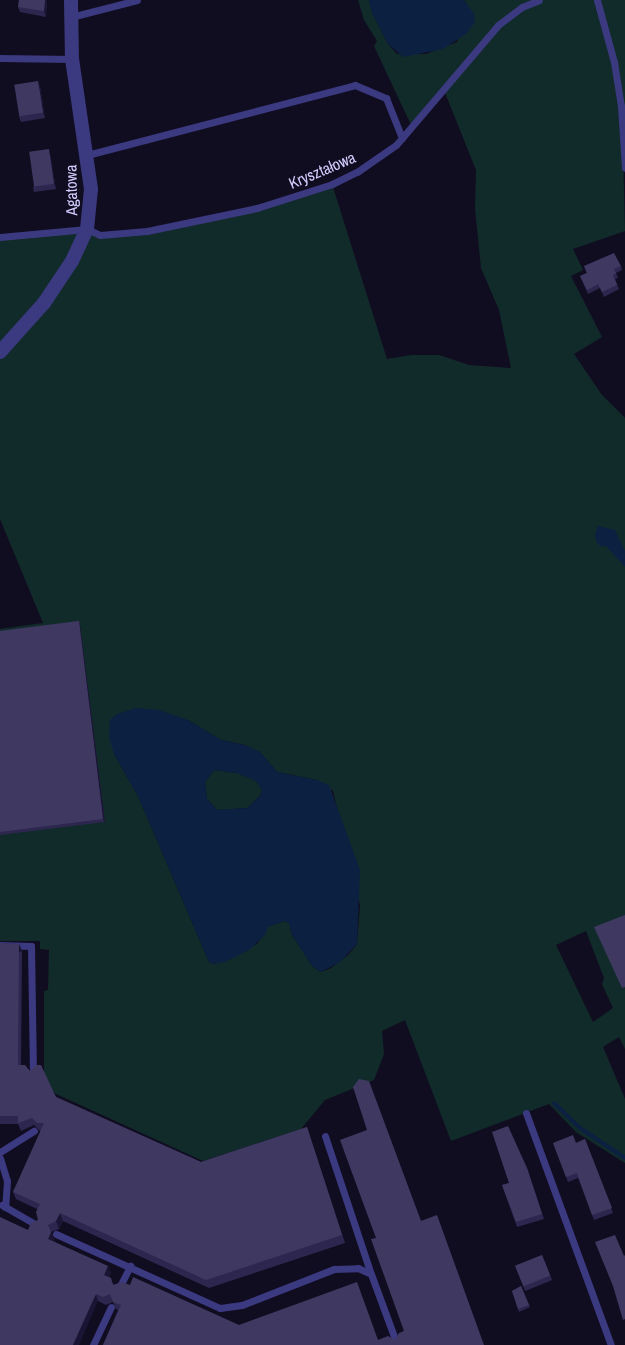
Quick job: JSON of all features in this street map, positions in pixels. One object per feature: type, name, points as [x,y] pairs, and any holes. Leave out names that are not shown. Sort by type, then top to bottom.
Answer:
[{"type":"street","name":"Agatowa","points":[[0,352],[50,295],[72,261],[87,229],[91,200],[87,155],[72,59],[71,0]]},
{"type":"lane","points":[[71,17],[137,0]]},
{"type":"lane","name":"Kryształowa","points":[[0,237],[87,229],[100,235],[126,234],[190,224],[289,199],[357,172],[402,138],[498,25],[522,7],[539,0]]},
{"type":"lane","points":[[597,0],[614,62],[621,106],[625,168]]},
{"type":"lane","points":[[0,58],[72,59]]},
{"type":"lane","points":[[87,155],[354,85],[386,98],[402,138]]},
{"type":"lane","points":[[0,945],[31,946],[33,1073]]},
{"type":"lane","points":[[526,1113],[611,1345]]},
{"type":"lane","points":[[0,1152],[34,1131]]},
{"type":"lane","points":[[325,1136],[396,1342]]},
{"type":"lane","points":[[0,1158],[7,1181],[2,1206],[36,1225]]},
{"type":"lane","points":[[56,1234],[220,1308],[242,1305],[334,1269],[358,1268],[371,1274]]},
{"type":"lane","points":[[119,1288],[129,1266]]},
{"type":"lane","points":[[93,1345],[111,1307]]},
{"type":"green space","points":[[358,0],[369,0],[372,13],[388,44],[397,54],[426,54],[457,42],[470,9],[464,0],[625,0],[625,106],[622,106],[625,231],[573,249],[583,270],[571,276],[602,337],[574,354],[602,395],[625,418],[625,1049],[619,1037],[603,1047],[625,1099],[625,1163],[576,1132],[549,1104],[451,1141],[405,1020],[382,1031],[384,1054],[374,1080],[325,1100],[301,1129],[203,1161],[54,1093],[44,1073],[44,991],[48,990],[49,950],[40,949],[40,941],[0,941],[0,629],[43,623],[0,519],[0,237],[87,229],[100,235],[190,223],[332,184],[387,359],[411,355],[439,355],[469,365],[511,368],[499,310],[481,268],[475,208],[476,170],[444,90],[412,127],[374,46],[377,41],[364,20]],"holes":[[[188,720],[221,740],[245,745],[260,752],[277,772],[317,780],[333,791],[360,905],[357,944],[348,955],[331,968],[321,972],[313,967],[292,935],[289,923],[284,921],[268,927],[257,944],[214,964],[209,962],[138,796],[114,754]],[[586,931],[604,978],[602,984],[613,1008],[593,1022],[556,945]]]},
{"type":"green space","points":[[214,770],[237,773],[257,781],[262,790],[260,796],[247,808],[217,810],[207,799],[205,782]]},
{"type":"water","points":[[369,0],[464,0],[474,14],[475,22],[466,34],[443,49],[403,57],[388,44],[372,13]]},
{"type":"water","points":[[598,526],[615,530],[625,551],[625,567],[606,546],[600,546],[596,541],[595,534]]},
{"type":"water","points":[[136,708],[159,710],[188,720],[221,740],[245,745],[260,752],[277,772],[317,780],[329,785],[360,870],[357,944],[340,962],[321,972],[313,967],[292,935],[289,923],[284,921],[268,927],[265,935],[249,950],[225,962],[214,964],[209,962],[138,796],[114,754],[109,737],[110,720],[117,714]],"holes":[[[214,770],[237,773],[256,781],[262,790],[260,796],[247,808],[217,810],[207,799],[205,782]]]},
{"type":"building","points":[[19,0],[45,0],[44,11],[18,7]]},
{"type":"building","points":[[38,81],[43,113],[19,116],[14,85]]},
{"type":"building","points":[[49,149],[54,184],[34,186],[29,152]]},
{"type":"building","points":[[614,253],[621,266],[614,269],[616,273],[613,275],[617,285],[602,292],[598,284],[587,290],[580,276],[587,273],[584,266]]},
{"type":"building","points":[[79,621],[103,819],[0,832],[0,631]]},
{"type":"building","points":[[625,915],[625,987],[622,988],[594,927]]},
{"type":"building","points":[[0,943],[19,944],[18,1065],[25,1065],[30,1071],[36,1065],[41,1065],[56,1097],[201,1162],[307,1127],[342,1235],[206,1280],[60,1213],[56,1221],[48,1225],[51,1232],[48,1239],[108,1266],[104,1275],[111,1278],[113,1285],[122,1282],[130,1285],[133,1277],[239,1325],[357,1282],[378,1340],[388,1336],[395,1340],[399,1333],[404,1331],[371,1239],[376,1238],[340,1140],[367,1130],[353,1087],[359,1079],[369,1081],[421,1221],[437,1215],[484,1345],[103,1345],[121,1305],[113,1302],[110,1294],[103,1297],[96,1294],[73,1345],[0,1345],[0,1217],[28,1230],[31,1223],[38,1220],[36,1212],[40,1204],[13,1192],[44,1123],[37,1123],[32,1118],[18,1123],[18,1116],[0,1116]]},
{"type":"building","points":[[508,1126],[527,1168],[542,1214],[516,1222],[502,1185],[509,1183],[492,1132]]},
{"type":"building","points":[[573,1135],[576,1143],[585,1139],[612,1208],[592,1215],[577,1173],[566,1177],[553,1143]]},
{"type":"building","points":[[615,1235],[625,1255],[625,1319],[623,1320],[613,1286],[595,1242]]},
{"type":"building","points":[[542,1255],[550,1275],[523,1286],[515,1266]]},
{"type":"building","points":[[521,1286],[529,1305],[518,1309],[512,1291]]},
{"type":"waterway","points":[[554,1103],[580,1128],[625,1158]]}]
